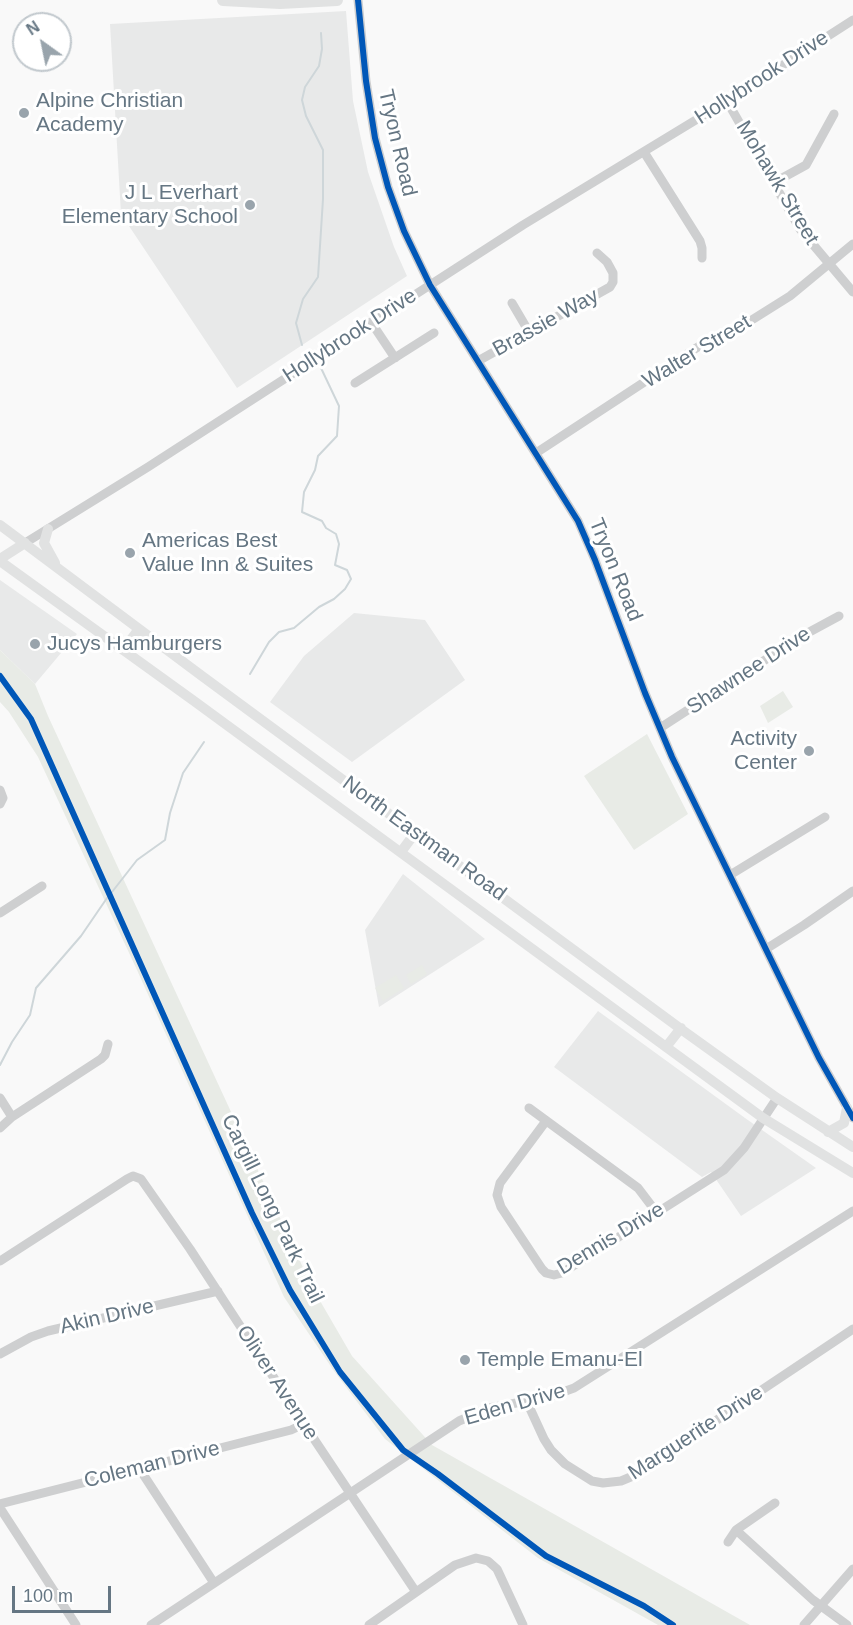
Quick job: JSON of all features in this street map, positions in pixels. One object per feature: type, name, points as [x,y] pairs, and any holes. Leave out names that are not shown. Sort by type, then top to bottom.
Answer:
[{"type":"highway","points":[[223,0],[280,3],[337,0]]},
{"type":"main road","name":"North Eastman Road","points":[[0,525],[681,1028],[777,1098],[853,1147]]},
{"type":"main road","points":[[48,529],[44,539],[45,546],[58,568]]},
{"type":"main road","name":"Hollybrook Drive","points":[[0,560],[25,543]]},
{"type":"main road","name":"North Eastman Road","points":[[0,560],[763,1118],[853,1173]]},
{"type":"main road","points":[[123,650],[139,629]]},
{"type":"main road","points":[[401,852],[415,833]]},
{"type":"main road","points":[[666,1047],[681,1028]]},
{"type":"main road","points":[[828,1132],[844,1123],[850,1113]]},
{"type":"street","name":"Tryon Road","points":[[358,0],[367,92],[378,154],[399,218],[430,285],[567,501],[586,537],[660,728],[819,1058],[850,1113]]},
{"type":"street","name":"Hollybrook Drive","points":[[25,543],[523,225],[727,101],[853,20]]},
{"type":"street","name":"Mohawk Street","points":[[727,101],[800,228],[853,291]]},
{"type":"street","points":[[775,182],[807,163],[834,114]]},
{"type":"street","points":[[644,152],[700,241],[702,258]]},
{"type":"street","name":"Walter Street","points":[[536,453],[707,341],[739,328],[790,296],[853,244]]},
{"type":"street","name":"Brassie Way","points":[[478,361],[611,285],[614,279],[613,273],[597,253]]},
{"type":"street","points":[[512,303],[529,332]]},
{"type":"street","points":[[371,322],[394,358]]},
{"type":"street","points":[[355,383],[434,333]]},
{"type":"street","name":"Shawnee Drive","points":[[660,728],[802,636],[839,616]]},
{"type":"street","points":[[0,790],[3,798],[0,804]]},
{"type":"street","points":[[730,875],[825,817]]},
{"type":"street","points":[[0,913],[42,886]]},
{"type":"street","points":[[766,949],[853,891]]},
{"type":"street","points":[[0,1128],[12,1117],[100,1059],[105,1055],[108,1044]]},
{"type":"street","points":[[0,1098],[12,1117]]},
{"type":"street","name":"Dennis Drive","points":[[546,1121],[502,1181],[497,1192],[501,1207],[546,1273],[554,1275],[562,1273],[727,1167],[744,1148],[777,1098]]},
{"type":"street","points":[[529,1108],[640,1190],[657,1213]]},
{"type":"street","name":"Oliver Avenue","points":[[0,1261],[127,1179],[136,1177],[144,1182],[416,1592]]},
{"type":"street","name":"Eden Drive","points":[[151,1625],[465,1418],[499,1406],[556,1395],[580,1384],[853,1211]]},
{"type":"street","name":"Akin Drive","points":[[0,1354],[31,1337],[48,1331],[218,1291]]},
{"type":"street","name":"Marguerite Drive","points":[[527,1401],[544,1439],[565,1464],[592,1481],[603,1483],[621,1481],[633,1476],[853,1329]]},
{"type":"street","name":"Coleman Drive","points":[[0,1506],[291,1430],[304,1424]]},
{"type":"street","points":[[139,1468],[214,1583]]},
{"type":"street","points":[[728,1542],[736,1530],[775,1503]]},
{"type":"street","points":[[0,1506],[76,1625]]},
{"type":"street","points":[[736,1530],[821,1606],[847,1625]]},
{"type":"street","points":[[369,1625],[459,1563],[482,1559],[491,1563],[500,1573],[523,1625]]},
{"type":"street","points":[[804,1625],[853,1569]]},
{"type":"shaded area","name":"J L Everhart Elementary School","points":[[346,11],[353,101],[368,172],[394,247],[407,276],[237,388],[121,214],[110,24]]},
{"type":"shaded area","points":[[0,580],[77,634],[35,684],[0,650]]},
{"type":"shaded area","points":[[354,613],[425,620],[465,680],[352,762],[270,702],[304,656]]},
{"type":"shaded area","points":[[0,650],[35,684],[312,1287],[352,1356],[432,1445],[750,1625],[658,1625],[538,1558],[385,1439],[334,1371],[284,1297],[38,757],[0,702]]},
{"type":"shaded area","points":[[783,691],[793,707],[768,723],[760,706]]},
{"type":"shaded area","points":[[647,734],[688,814],[634,850],[584,776]]},
{"type":"shaded area","points":[[403,874],[485,939],[379,1007],[365,930]]},
{"type":"shaded area","points":[[422,965],[427,974],[411,984],[406,975]]},
{"type":"shaded area","points":[[396,975],[404,988],[383,1001],[375,988]]},
{"type":"shaded area","points":[[598,1011],[816,1168],[741,1216],[711,1172],[702,1177],[554,1067]]},
{"type":"waterway","points":[[302,345],[296,323],[303,299],[318,277],[323,199],[323,150],[306,116],[302,100],[305,87],[319,66],[322,49],[321,33]]},
{"type":"waterway","points":[[250,674],[269,642],[279,632],[294,628],[319,607],[334,599],[345,589],[351,579],[347,570],[335,565],[339,544],[336,534],[326,528],[322,521],[302,512],[304,492],[315,470],[318,456],[337,436],[339,406],[321,368]]},
{"type":"waterway","points":[[112,892],[137,860],[165,840],[170,813],[183,773],[204,742]]},
{"type":"waterway","points":[[0,1065],[30,1015],[36,988],[81,936],[107,898]]},
{"type":"cycle path","points":[[358,0],[366,81],[375,138],[388,187],[404,231],[430,285],[578,521],[672,757],[819,1058],[853,1118]]},
{"type":"cycle path","name":"Cargill Long Park Trail","points":[[0,676],[31,719],[252,1213],[290,1290],[340,1372],[403,1450],[546,1556],[644,1606],[673,1625]]},
{"type":"place","name":"Alpine Christian Academy","points":[[24,113]]},
{"type":"place","name":"J L Everhart Elementary School","points":[[250,205]]},
{"type":"place","name":"Americas Best Value Inn & Suites","points":[[130,553]]},
{"type":"place","name":"Jucys Hamburgers","points":[[35,644]]},
{"type":"place","name":"Activity Center","points":[[809,751]]},
{"type":"place","name":"Temple Emanu-El","points":[[465,1360]]}]
